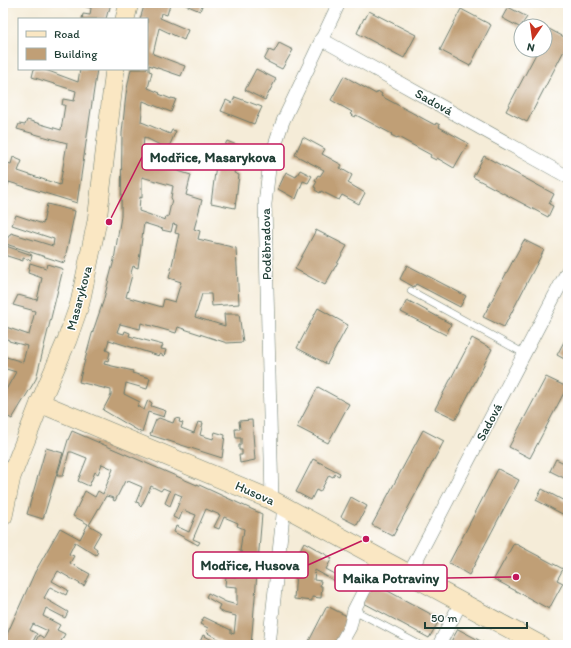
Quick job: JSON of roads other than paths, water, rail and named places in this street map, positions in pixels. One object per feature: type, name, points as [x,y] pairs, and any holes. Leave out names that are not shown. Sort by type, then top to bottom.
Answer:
[{"type":"street","points":[[125,18],[129,3]]},
{"type":"street","name":"Poděbradova","points":[[269,645],[278,503],[265,204],[270,160],[283,121],[339,3]]},
{"type":"street","name":"Sadová","points":[[321,39],[568,177]]},
{"type":"street","name":"Masarykova","points":[[3,516],[7,476],[67,340],[80,303],[98,221],[115,70]]},
{"type":"street","name":"Sadová","points":[[409,574],[568,270]]},
{"type":"street","name":"Husova","points":[[40,403],[278,503],[540,645]]},
{"type":"street","points":[[340,645],[350,627],[354,610],[380,559]]},
{"type":"street","points":[[439,645],[461,602]]},
{"type":"lane","points":[[411,292],[525,354]]},
{"type":"lane","points":[[354,610],[420,645]]},
{"type":"place","name":"Modřice, Masarykova","points":[[109,222]]},
{"type":"place","name":"Modřice, Husova","points":[[366,539]]},
{"type":"place","name":"Maika Potraviny","points":[[516,577]]}]
